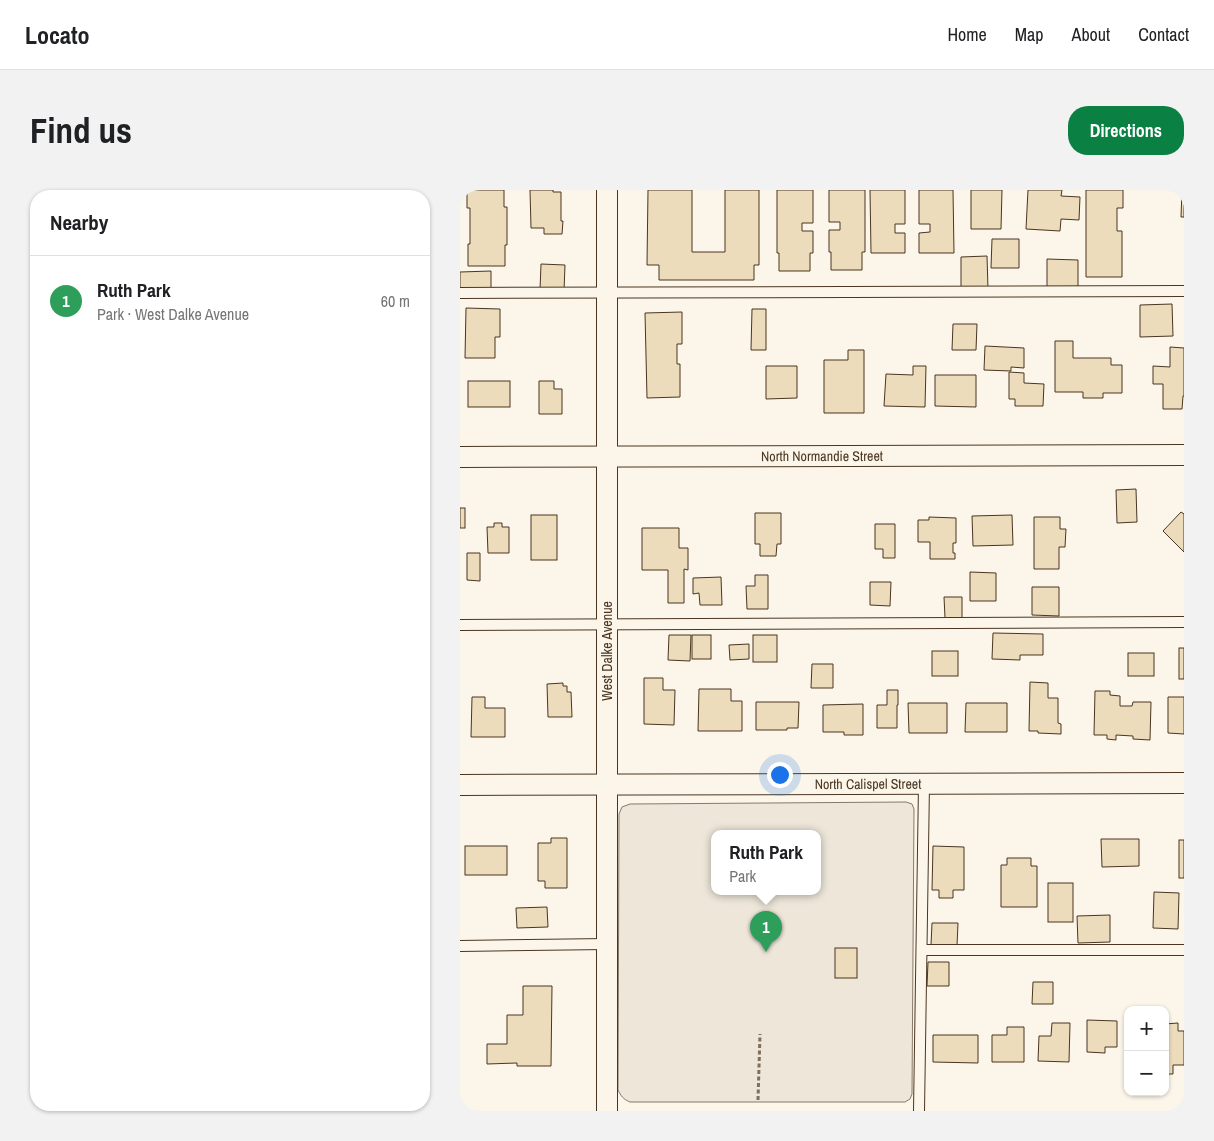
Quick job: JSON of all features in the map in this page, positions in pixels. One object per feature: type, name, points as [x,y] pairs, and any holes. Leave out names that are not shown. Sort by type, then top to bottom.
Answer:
[{"type":"street","name":"West Dalke Avenue","points":[[607,190],[607,1111]]},
{"type":"street","name":"North Normandie Street","points":[[460,458],[1184,455]]},
{"type":"street","name":"North Calispel Street","points":[[460,785],[1184,783]]},
{"type":"lane","points":[[460,293],[1184,291]]},
{"type":"lane","points":[[460,625],[1184,622]]},
{"type":"lane","points":[[920,1111],[924,784]]},
{"type":"lane","points":[[460,946],[607,944]]},
{"type":"lane","points":[[922,950],[1184,950]]},
{"type":"path","points":[[758,1100],[760,1034]]},
{"type":"shaded area","points":[[906,802],[912,804],[914,809],[912,1094],[910,1099],[905,1102],[630,1102],[623,1097],[618,1090],[619,814],[622,807],[630,804]]},
{"type":"building","points":[[467,190],[504,190],[504,207],[507,207],[505,266],[468,266],[470,208],[467,208]]},
{"type":"building","points":[[530,190],[561,192],[562,234],[544,234],[544,228],[531,228]]},
{"type":"building","points":[[648,190],[692,190],[692,252],[725,252],[725,190],[759,190],[759,265],[754,265],[754,280],[659,280],[659,265],[647,265]]},
{"type":"building","points":[[777,190],[813,190],[813,223],[802,223],[802,231],[813,231],[813,253],[810,253],[810,271],[779,271],[779,253],[777,253]]},
{"type":"building","points":[[829,190],[865,190],[865,252],[862,252],[862,270],[831,270],[829,230],[840,230],[840,222],[829,222]]},
{"type":"building","points":[[870,190],[905,190],[905,224],[895,224],[895,233],[905,233],[905,253],[871,253]]},
{"type":"building","points":[[919,190],[953,190],[954,253],[919,253],[919,233],[930,232],[930,224],[919,224]]},
{"type":"building","points":[[971,190],[1002,190],[1001,229],[971,229]]},
{"type":"building","points":[[1028,190],[1062,190],[1061,196],[1080,197],[1079,220],[1061,219],[1060,231],[1026,229]]},
{"type":"building","points":[[1086,190],[1123,190],[1123,208],[1117,208],[1117,231],[1122,231],[1122,277],[1086,277]]},
{"type":"building","points":[[1182,190],[1184,190],[1184,217],[1181,217]]},
{"type":"building","points":[[992,239],[1019,239],[1019,268],[991,268]]},
{"type":"building","points":[[987,256],[988,289],[961,289],[961,257]]},
{"type":"building","points":[[1047,259],[1078,260],[1078,288],[1047,288]]},
{"type":"building","points":[[541,264],[565,265],[564,291],[540,290]]},
{"type":"building","points":[[491,271],[491,290],[460,290],[460,272]]},
{"type":"building","points":[[1172,304],[1173,336],[1140,337],[1140,305]]},
{"type":"building","points":[[466,308],[500,309],[500,337],[495,337],[495,358],[465,358]]},
{"type":"building","points":[[752,309],[766,309],[766,350],[751,350]]},
{"type":"building","points":[[682,312],[682,344],[677,344],[677,364],[680,364],[680,397],[647,398],[645,313]]},
{"type":"building","points":[[953,324],[977,324],[976,350],[952,350]]},
{"type":"building","points":[[1055,341],[1073,341],[1073,358],[1111,358],[1111,365],[1122,365],[1122,393],[1103,393],[1103,398],[1083,398],[1083,392],[1055,392]]},
{"type":"building","points":[[985,346],[1024,348],[1024,368],[1011,367],[1011,371],[984,370]]},
{"type":"building","points":[[1170,347],[1184,348],[1184,396],[1182,409],[1163,409],[1163,384],[1153,384],[1153,366],[1170,367]]},
{"type":"building","points":[[848,350],[864,350],[864,413],[824,413],[824,360],[848,360]]},
{"type":"building","points":[[766,366],[797,366],[797,398],[766,399]]},
{"type":"building","points":[[913,366],[926,366],[925,407],[884,406],[886,374],[913,375]]},
{"type":"building","points":[[1009,372],[1024,373],[1024,383],[1044,384],[1043,406],[1015,406],[1015,399],[1009,399]]},
{"type":"building","points":[[935,375],[976,375],[976,407],[935,406]]},
{"type":"building","points":[[468,381],[510,381],[510,407],[468,407]]},
{"type":"building","points":[[539,381],[554,381],[554,389],[562,389],[562,414],[539,414]]},
{"type":"building","points":[[1136,489],[1137,522],[1117,523],[1116,490]]},
{"type":"building","points":[[460,508],[465,508],[465,528],[460,528]]},
{"type":"building","points":[[1181,512],[1184,514],[1184,552],[1163,531]]},
{"type":"building","points":[[755,513],[781,513],[781,544],[777,544],[776,556],[760,556],[760,544],[755,544]]},
{"type":"building","points":[[531,515],[557,515],[557,560],[531,560]]},
{"type":"building","points":[[1012,515],[1013,545],[973,546],[972,516]]},
{"type":"building","points":[[929,517],[956,518],[956,543],[953,543],[955,559],[930,559],[930,542],[918,542],[918,520],[929,520]]},
{"type":"building","points":[[1034,517],[1060,517],[1060,529],[1066,529],[1065,547],[1059,547],[1059,569],[1034,569]]},
{"type":"building","points":[[494,523],[502,523],[502,527],[509,527],[509,553],[488,553],[487,527],[494,527]]},
{"type":"building","points":[[875,524],[895,524],[895,558],[883,558],[883,549],[875,549]]},
{"type":"building","points":[[642,528],[679,528],[679,548],[688,548],[688,570],[684,569],[684,603],[668,603],[668,570],[642,570]]},
{"type":"building","points":[[467,553],[480,553],[480,581],[467,580]]},
{"type":"building","points":[[970,572],[996,573],[996,601],[970,601]]},
{"type":"building","points":[[755,575],[768,575],[768,609],[747,609],[746,586],[755,586]]},
{"type":"building","points":[[721,577],[722,605],[700,605],[699,593],[693,594],[693,578]]},
{"type":"building","points":[[870,582],[891,582],[890,606],[870,605]]},
{"type":"building","points":[[1032,587],[1059,587],[1059,616],[1032,615]]},
{"type":"building","points":[[944,597],[962,597],[962,618],[945,618]]},
{"type":"building","points":[[993,633],[1043,634],[1043,655],[1020,655],[1020,660],[992,659]]},
{"type":"building","points":[[669,635],[691,635],[690,661],[668,660]]},
{"type":"building","points":[[692,635],[711,635],[711,659],[692,659]]},
{"type":"building","points":[[753,635],[777,635],[777,662],[753,662]]},
{"type":"building","points":[[749,644],[749,659],[730,660],[729,645]]},
{"type":"building","points":[[1179,648],[1184,648],[1184,679],[1179,679]]},
{"type":"building","points":[[932,651],[958,651],[958,676],[932,676]]},
{"type":"building","points":[[1128,653],[1154,653],[1154,676],[1128,676]]},
{"type":"building","points":[[812,664],[833,664],[833,688],[811,688]]},
{"type":"building","points":[[644,678],[663,678],[663,690],[675,690],[674,725],[644,724]]},
{"type":"building","points":[[1030,682],[1048,683],[1048,698],[1058,698],[1058,723],[1061,724],[1061,734],[1029,731]]},
{"type":"building","points":[[563,683],[563,686],[567,686],[567,692],[571,692],[572,717],[548,717],[547,684]]},
{"type":"building","points":[[699,689],[731,689],[731,701],[742,701],[742,731],[698,731]]},
{"type":"building","points":[[887,690],[898,690],[897,728],[877,728],[877,705],[887,705]]},
{"type":"building","points":[[1095,691],[1110,691],[1110,695],[1120,696],[1120,706],[1132,706],[1133,702],[1151,702],[1150,740],[1116,735],[1116,740],[1107,739],[1107,735],[1094,735]]},
{"type":"building","points":[[472,697],[485,697],[485,708],[505,708],[505,737],[471,737]]},
{"type":"building","points":[[1168,697],[1184,697],[1184,734],[1168,733]]},
{"type":"building","points":[[756,702],[799,702],[798,728],[756,730]]},
{"type":"building","points":[[908,703],[947,703],[947,733],[909,733]]},
{"type":"building","points":[[966,703],[1007,703],[1007,732],[965,732]]},
{"type":"building","points":[[863,704],[863,735],[844,735],[844,732],[823,732],[823,705]]},
{"type":"building","points":[[551,838],[567,838],[567,888],[545,888],[545,881],[538,881],[538,843],[551,843]]},
{"type":"building","points":[[1101,839],[1139,839],[1139,866],[1102,867]]},
{"type":"building","points":[[1179,840],[1184,840],[1184,878],[1179,878]]},
{"type":"building","points":[[465,846],[507,846],[507,875],[465,875]]},
{"type":"building","points":[[933,846],[964,847],[964,890],[953,890],[953,898],[939,898],[939,890],[932,890]]},
{"type":"building","points":[[1007,858],[1031,858],[1031,866],[1037,866],[1037,907],[1001,907],[1001,865],[1007,865]]},
{"type":"building","points":[[1048,883],[1073,883],[1073,922],[1048,922]]},
{"type":"building","points":[[1154,892],[1179,893],[1178,929],[1153,928]]},
{"type":"building","points":[[547,907],[548,927],[517,928],[516,908]]},
{"type":"building","points":[[1110,915],[1110,942],[1078,943],[1077,916]]},
{"type":"building","points":[[932,923],[958,923],[957,946],[931,945]]},
{"type":"building","points":[[835,948],[857,948],[857,978],[835,978]]},
{"type":"building","points":[[928,962],[949,962],[949,986],[927,986]]},
{"type":"building","points":[[1033,982],[1053,982],[1053,1004],[1032,1004]]},
{"type":"building","points":[[523,986],[552,986],[551,1066],[517,1066],[517,1063],[487,1064],[487,1044],[507,1044],[507,1015],[523,1015]]},
{"type":"building","points":[[1087,1020],[1117,1021],[1117,1047],[1105,1047],[1105,1053],[1087,1052]]},
{"type":"building","points":[[1052,1023],[1070,1023],[1069,1062],[1038,1061],[1039,1036],[1051,1036]]},
{"type":"building","points":[[1178,1023],[1178,1031],[1184,1031],[1184,1065],[1173,1065],[1173,1074],[1169,1074],[1169,1024]]},
{"type":"building","points":[[1007,1027],[1024,1027],[1024,1062],[992,1062],[992,1035],[1007,1035]]},
{"type":"building","points":[[933,1035],[978,1035],[978,1063],[933,1062]]},
{"type":"place","name":"Ruth Park","points":[[766,952]]}]
